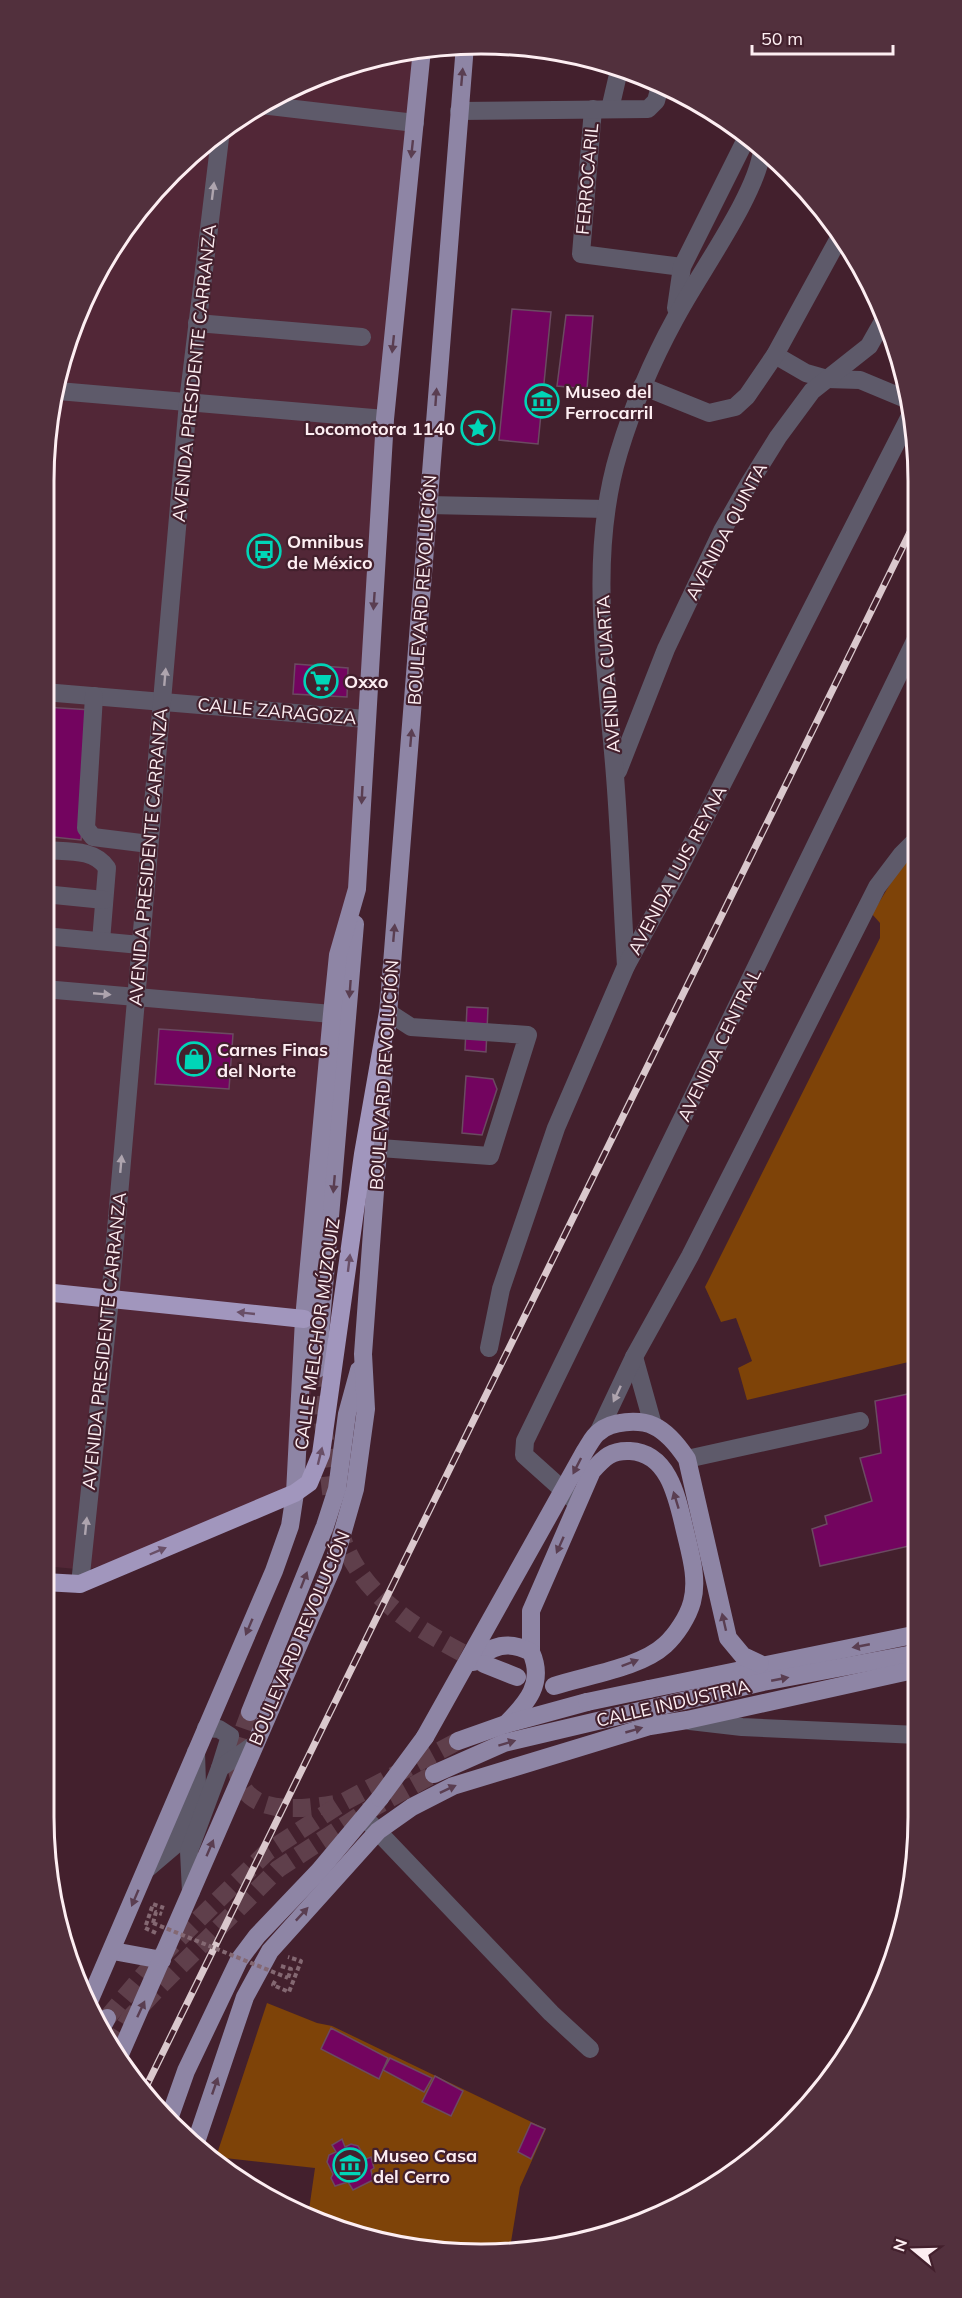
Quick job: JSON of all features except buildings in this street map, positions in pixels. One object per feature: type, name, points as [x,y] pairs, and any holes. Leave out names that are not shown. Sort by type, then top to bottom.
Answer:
[{"type":"highway","name":"CALLE MELCHOR MÚZQUIZ","points":[[54,1583],[80,1584],[295,1493],[309,1483],[321,1455],[363,1155],[388,1012]]},
{"type":"highway","points":[[54,1293],[304,1319]]},
{"type":"main road","name":"BOULEVARD REVOLUCIÓN","points":[[123,2049],[333,1566],[348,1523],[356,1489],[366,1408],[363,1354],[380,1148],[388,1012],[464,55]]},
{"type":"main road","points":[[317,1369],[357,889],[385,419],[421,59]]},
{"type":"main road","points":[[93,1994],[280,1555],[290,1526],[295,1493],[304,1319],[338,956],[357,889]]},
{"type":"main road","points":[[250,1712],[325,1526],[337,1488],[347,1414],[363,1354]]},
{"type":"main road","points":[[506,1724],[530,1700],[535,1686],[535,1661],[531,1652],[531,1611],[585,1451],[599,1431],[616,1424],[636,1422],[654,1425],[687,1459],[728,1638],[743,1656],[760,1664]]},
{"type":"main road","points":[[172,2111],[186,2071],[239,1960],[257,1936],[365,1818],[425,1737],[571,1498],[606,1454],[632,1451],[646,1454],[666,1472],[681,1516],[694,1570],[692,1601],[686,1617],[666,1645],[649,1655],[550,1685],[641,1712]]},
{"type":"main road","name":"CALLE INDUSTRIA","points":[[458,1741],[506,1724],[587,1702],[760,1664],[908,1636]]},
{"type":"main road","points":[[466,1669],[483,1653],[497,1646],[508,1644],[531,1652]]},
{"type":"main road","name":"CALLE INDUSTRIA","points":[[434,1774],[504,1743],[762,1682],[908,1655]]},
{"type":"main road","points":[[484,1664],[518,1677]]},
{"type":"main road","points":[[198,2137],[245,1997],[270,1951],[378,1831],[412,1807],[453,1786],[650,1726],[687,1720],[908,1671]]},
{"type":"main road","points":[[112,1951],[162,1960]]},
{"type":"street","name":"FERROCARIL","points":[[615,76],[601,109],[580,254],[682,267]]},
{"type":"street","points":[[459,111],[648,109],[653,106],[658,93]]},
{"type":"street","points":[[276,107],[415,123]]},
{"type":"street","name":"AVENIDA PRESIDENTE CARRANZA","points":[[80,1584],[110,1299],[188,402],[218,144]]},
{"type":"street","name":"AVENIDA CUARTA","points":[[675,319],[682,267],[743,144]]},
{"type":"street","name":"AVENIDA CUARTA","points":[[626,966],[616,779],[604,647],[602,574],[606,509],[619,452],[642,386],[675,319],[746,194],[762,159]]},
{"type":"street","points":[[642,386],[663,392],[709,413],[735,407],[747,396],[775,356],[835,243]]},
{"type":"street","points":[[197,323],[362,337]]},
{"type":"street","name":"AVENIDA QUINTA","points":[[616,779],[639,712],[722,531],[778,437],[812,391],[869,346],[879,328]]},
{"type":"street","points":[[775,356],[806,373],[827,379],[860,380],[900,397]]},
{"type":"street","points":[[64,391],[385,419]]},
{"type":"street","name":"AVENIDA LUIS REYNA","points":[[489,1348],[501,1289],[556,1128],[626,966],[680,867],[904,427]]},
{"type":"street","points":[[428,505],[606,509]]},
{"type":"street","name":"AVENIDA CENTRAL","points":[[571,1498],[524,1455],[523,1448],[908,655]]},
{"type":"street","name":"CALLE ZARAGOZA","points":[[54,693],[366,719]]},
{"type":"street","points":[[94,696],[86,828],[93,837],[150,844]]},
{"type":"street","points":[[599,1431],[634,1357],[690,1256],[877,887],[908,848]]},
{"type":"street","points":[[54,851],[92,854],[101,859],[107,868],[101,941]]},
{"type":"street","points":[[54,895],[104,900]]},
{"type":"street","points":[[54,937],[140,945]]},
{"type":"street","points":[[54,990],[332,1014]]},
{"type":"street","points":[[380,1148],[490,1156],[528,1035],[411,1027],[388,1012]]},
{"type":"street","points":[[634,1357],[654,1425]]},
{"type":"street","points":[[687,1459],[860,1421]]},
{"type":"street","points":[[687,1720],[742,1727],[908,1735]]},
{"type":"street","points":[[191,1892],[189,1851],[230,1736],[219,1729],[206,1728]]},
{"type":"street","points":[[220,1768],[254,1745]]},
{"type":"street","points":[[365,1818],[551,2013],[590,2049]]},
{"type":"path","points":[[153,1923],[288,1978],[291,1969],[281,1965],[273,1985],[289,1992],[301,1961],[270,1951]]},
{"type":"shaded area","points":[[430,57],[419,119],[302,1500],[87,1570],[54,1567],[54,481],[62,398],[77,344],[111,267],[160,199],[199,160],[244,126],[292,98],[370,69]]},
{"type":"shaded area","points":[[908,855],[908,1362],[747,1400],[738,1368],[752,1361],[736,1318],[721,1322],[705,1287],[880,938],[880,923],[872,914]]},
{"type":"shaded area","points":[[267,2003],[317,2023],[332,2026],[546,2129],[520,2187],[509,2243],[453,2243],[425,2240],[398,2236],[344,2221],[309,2207],[315,2168],[224,2158],[217,2153]]},
{"type":"tunnel","points":[[317,1369],[332,1501]]},
{"type":"tunnel","points":[[339,1528],[348,1553],[377,1594],[416,1626],[484,1664]]},
{"type":"tunnel","points":[[250,1712],[240,1740],[237,1757],[238,1776],[245,1790],[255,1800],[284,1808],[334,1804]]},
{"type":"tunnel","points":[[107,2018],[151,1966],[267,1852],[342,1803],[458,1741]]},
{"type":"tunnel","points":[[117,2039],[129,2019],[158,1988],[278,1869],[362,1814],[434,1774]]},
{"type":"railway","points":[[148,2084],[908,536]]},
{"type":"place","name":"Museo del Ferrocarril","points":[[542,401]]},
{"type":"place","name":"Locomotora 1140","points":[[478,428]]},
{"type":"place","name":"Omnibus de México","points":[[264,551]]},
{"type":"place","name":"Oxxo","points":[[321,681]]},
{"type":"place","name":"Carnes Finas del Norte","points":[[194,1059]]},
{"type":"place","name":"Museo Casa del Cerro","points":[[350,2165]]}]
